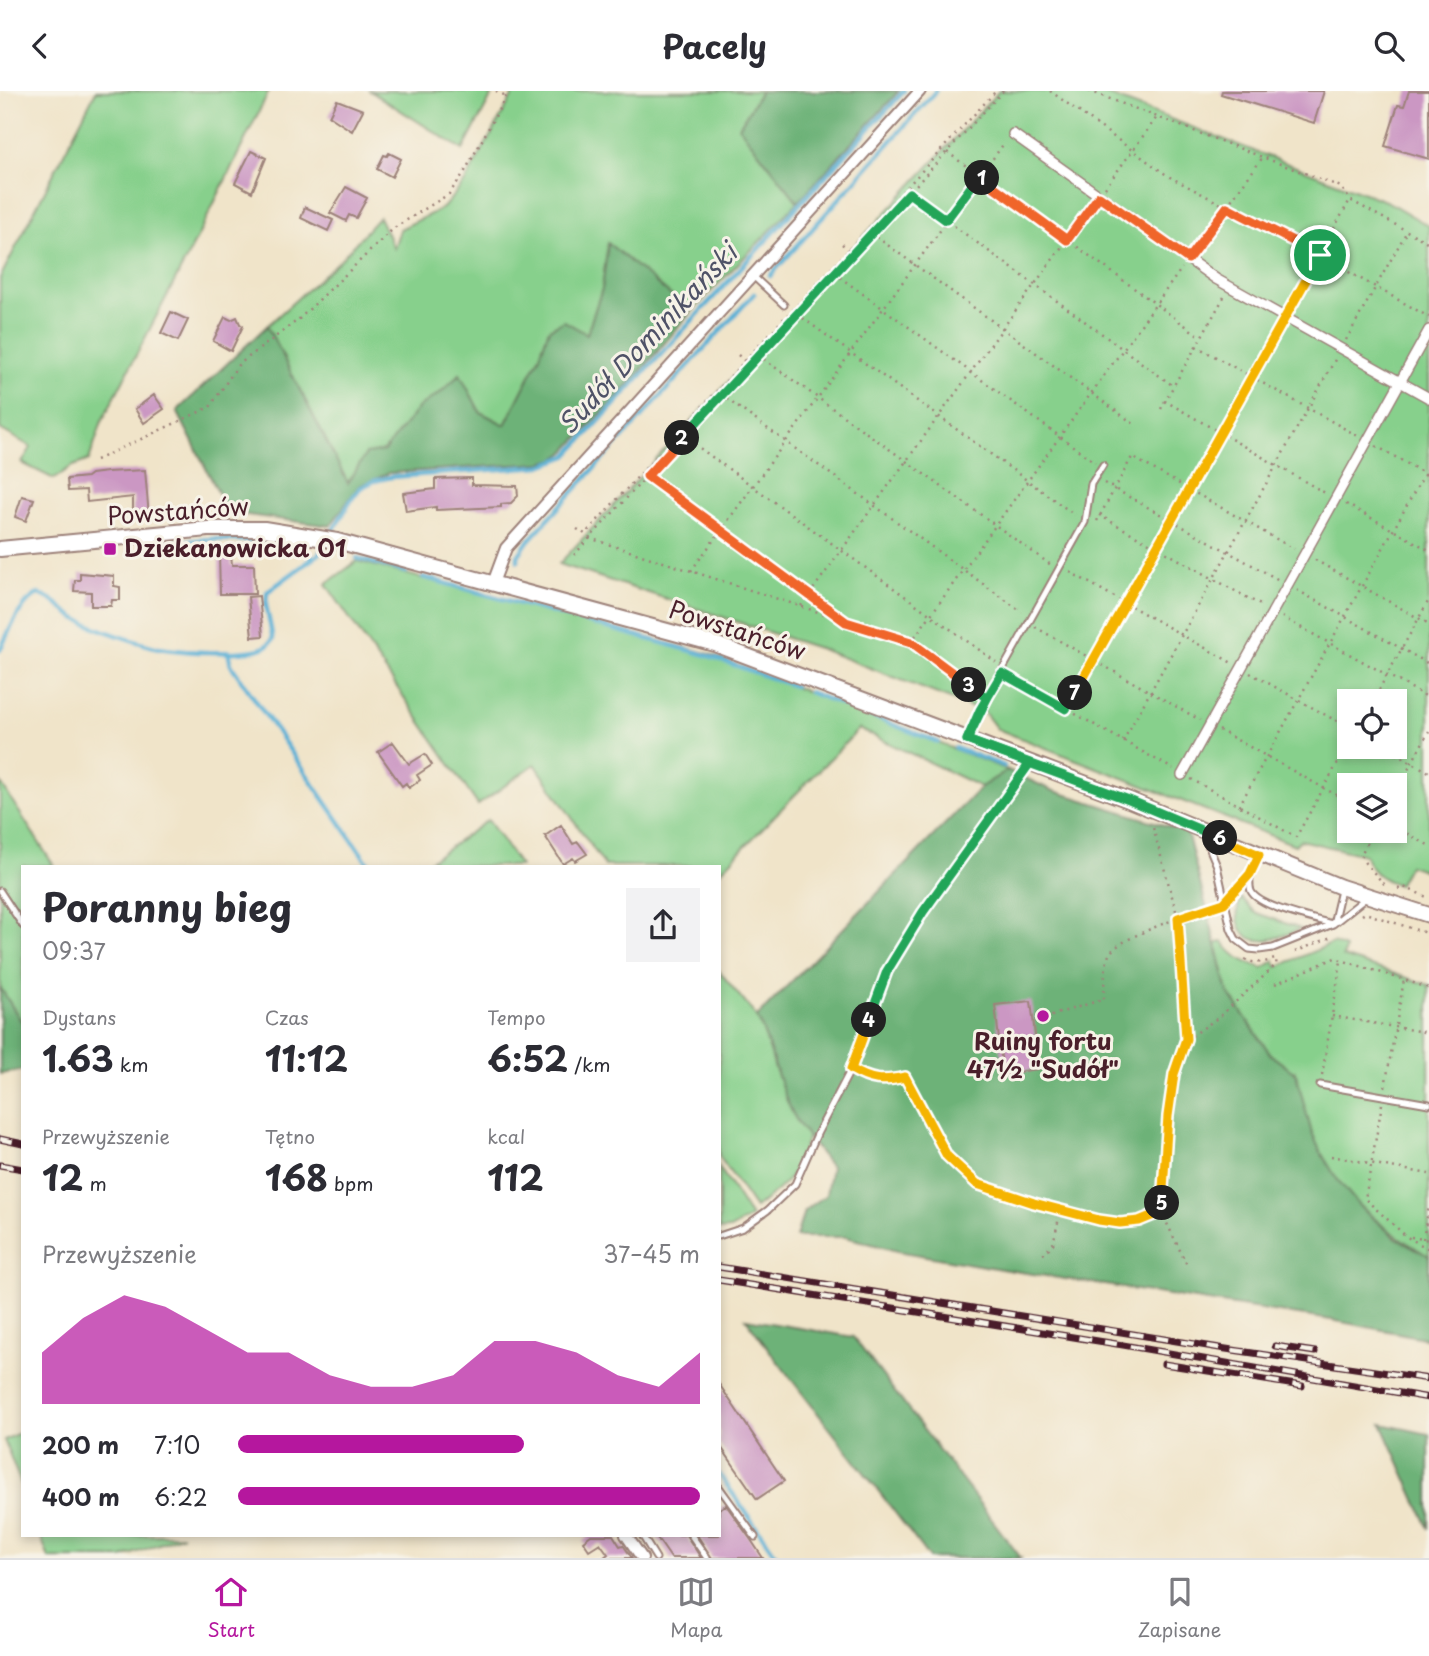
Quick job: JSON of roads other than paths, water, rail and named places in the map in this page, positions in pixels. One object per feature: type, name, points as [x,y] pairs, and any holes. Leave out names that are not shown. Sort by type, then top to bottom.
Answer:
[{"type":"street","points":[[492,583],[506,548],[920,91]]},
{"type":"street","points":[[1010,137],[1229,286],[1429,398]]},
{"type":"street","points":[[1182,775],[1429,330]]},
{"type":"street","name":"Powstańców","points":[[0,549],[208,529],[264,529],[337,541],[715,644],[1147,807],[1341,887],[1429,915]]},
{"type":"street","points":[[627,1537],[642,1558]]},
{"type":"lane","points":[[753,276],[784,305]]},
{"type":"lane","points":[[967,740],[987,698],[1085,522],[1091,484],[1102,466]]},
{"type":"lane","points":[[721,1235],[743,1228],[795,1185],[818,1132],[851,1069],[887,971],[923,912],[1030,763]]},
{"type":"lane","points":[[1202,831],[1217,866],[1231,929],[1243,945],[1259,950],[1273,948],[1333,924],[1368,897]]},
{"type":"lane","points":[[1224,903],[1250,874],[1259,855]]},
{"type":"lane","points":[[1250,874],[1251,890],[1257,898],[1269,905],[1333,924]]},
{"type":"lane","points":[[1333,924],[1341,887]]},
{"type":"lane","points":[[0,891],[21,923]]},
{"type":"lane","points":[[1320,1085],[1429,1104]]},
{"type":"lane","points":[[721,1490],[755,1537]]},
{"type":"lane","points":[[643,1537],[656,1558]]},
{"type":"lane","points":[[692,1537],[707,1558]]},
{"type":"waterway","name":"Sudół Dominikański","points":[[0,650],[20,611],[38,594],[79,620],[151,646],[227,652],[256,650],[266,646],[273,639],[266,605],[267,592],[319,554],[360,488],[391,477],[541,466],[567,456],[904,91]]},
{"type":"waterway","points":[[770,276],[936,91]]},
{"type":"waterway","points":[[518,561],[518,556],[528,541],[754,294]]},
{"type":"waterway","points":[[163,542],[212,539],[289,543],[314,558]]},
{"type":"waterway","points":[[357,558],[406,572]]},
{"type":"waterway","points":[[423,577],[703,654],[794,686]]},
{"type":"waterway","points":[[228,651],[231,665],[369,865]]},
{"type":"waterway","points":[[809,692],[938,742]]},
{"type":"waterway","points":[[955,748],[1004,766]]},
{"type":"waterway","points":[[721,1477],[778,1558]]},
{"type":"railway","points":[[0,1139],[21,1144]]},
{"type":"railway","points":[[0,1165],[21,1169]]},
{"type":"railway","points":[[721,1267],[1429,1379]]},
{"type":"railway","points":[[721,1280],[1123,1345],[1429,1398]]},
{"type":"railway","points":[[1275,1346],[1315,1352]]},
{"type":"railway","points":[[1164,1364],[1302,1386]]},
{"type":"place","name":"Dziekanowicka 01","points":[[110,549]]},
{"type":"place","name":"Ruiny fortu 47½ \"Sudół\"","points":[[1043,1016]]}]
